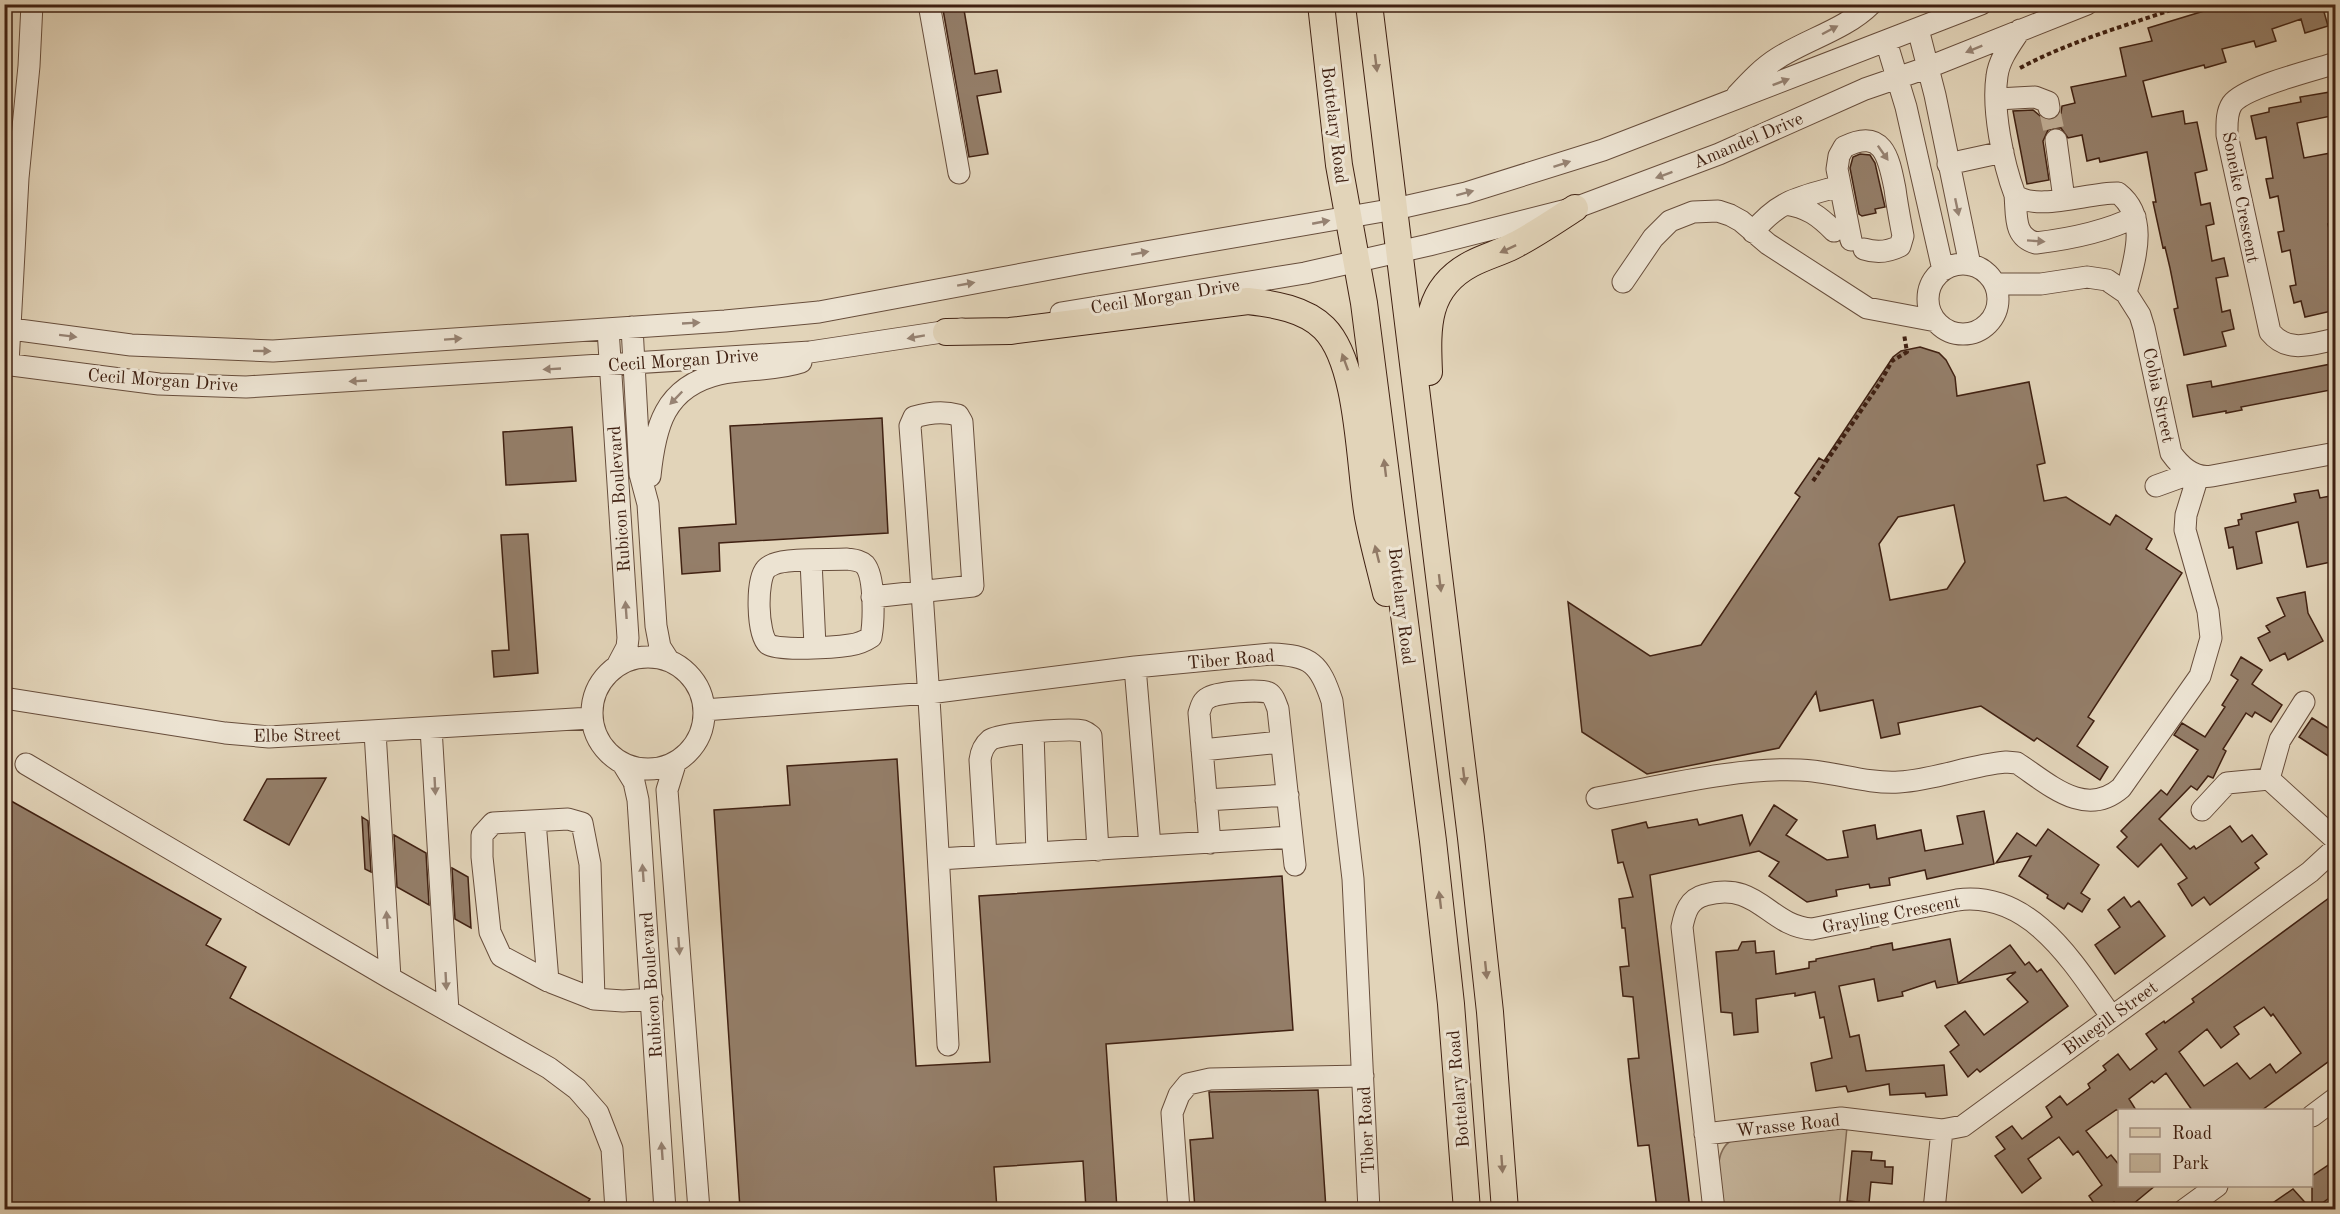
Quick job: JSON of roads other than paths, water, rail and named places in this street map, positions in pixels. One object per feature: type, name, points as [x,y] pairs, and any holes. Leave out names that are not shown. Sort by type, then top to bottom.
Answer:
[{"type":"main road","name":"Bottelary Road","points":[[1321,4],[1339,165],[1364,303],[1443,923],[1459,1085],[1467,1209]]},
{"type":"main road","name":"Bottelary Road","points":[[1369,4],[1489,1000],[1505,1209]]},
{"type":"main road","points":[[1432,525],[1433,447],[1428,341],[1435,299],[1449,279],[1471,265],[1512,247],[1575,208]]},
{"type":"main road","points":[[946,332],[1010,331],[1248,301],[1284,307],[1307,316],[1324,327],[1343,356],[1348,370],[1368,519],[1415,713]]},
{"type":"street","points":[[6,364],[32,4]]},
{"type":"street","points":[[929,4],[958,173]]},
{"type":"street","points":[[1732,100],[1760,70],[1779,57],[1858,15],[1871,4]]},
{"type":"street","points":[[1395,209],[1466,193],[1603,150],[1981,4]]},
{"type":"street","name":"Amandel Drive","points":[[1400,252],[1575,208],[1719,154],[1865,89],[1929,67],[2087,4]]},
{"type":"street","points":[[1918,28],[1929,67],[1970,265]]},
{"type":"street","points":[[2020,30],[2000,66],[1997,76],[1997,99],[2003,152],[2015,195],[2017,224],[2021,236],[2026,241],[2036,243],[2099,231],[2135,218]]},
{"type":"street","points":[[1886,41],[1898,78],[1943,270]]},
{"type":"street","name":"Soneike Crescent","points":[[2336,63],[2240,96],[2229,109],[2227,122],[2230,146],[2270,332],[2289,346],[2336,339]]},
{"type":"street","points":[[1997,99],[2035,97],[2048,102],[2049,108]]},
{"type":"street","points":[[2056,140],[2064,199]]},
{"type":"street","points":[[1786,204],[1810,210],[1850,240],[1877,252],[1900,246],[1902,242],[1889,159],[1884,151],[1870,141],[1844,147],[1837,162],[1850,240]]},
{"type":"street","points":[[1948,164],[2003,152]]},
{"type":"street","points":[[1753,232],[1766,216],[1799,197],[1840,186]]},
{"type":"street","points":[[2015,195],[2030,202],[2118,193],[2131,206],[2135,218],[2137,253],[2126,294]]},
{"type":"street","name":"Cecil Morgan Drive","points":[[7,328],[131,345],[273,351],[608,329],[819,312],[1395,209]]},
{"type":"street","points":[[1623,282],[1661,228],[1680,216],[1693,212],[1718,211],[1736,218],[1767,244],[1867,308],[1898,320],[1936,321]]},
{"type":"street","name":"Cecil Morgan Drive","points":[[6,364],[123,380],[196,387],[296,384],[634,364],[850,347],[1305,273],[1400,252]]},
{"type":"street","points":[[1970,265],[1980,268],[1995,284],[1998,295],[1997,306],[1986,325],[1977,331],[1966,334],[1944,329],[1930,312],[1928,300],[1930,289],[1935,278],[1943,270],[1952,266],[1970,265]]},
{"type":"street","name":"Cobia Street","points":[[1995,284],[2041,284],[2074,278],[2096,278],[2113,283],[2126,294],[2140,315],[2144,328],[2171,453],[2176,460],[2195,474]]},
{"type":"street","name":"Cobia Street","points":[[1997,306],[2041,284]]},
{"type":"street","points":[[1898,320],[1930,289]]},
{"type":"street","name":"Rubicon Boulevard","points":[[632,327],[640,474],[648,504],[657,638],[669,661]]},
{"type":"street","name":"Rubicon Boulevard","points":[[608,329],[628,638],[627,647],[617,666]]},
{"type":"street","points":[[648,504],[652,455],[657,430],[673,399],[687,388],[719,374],[783,368],[850,347]]},
{"type":"street","points":[[872,597],[923,590],[973,586],[962,422],[958,415],[950,413],[921,415],[914,417],[910,426],[923,590],[930,693],[948,1045]]},
{"type":"street","points":[[2156,486],[2195,474],[2212,476],[2336,453]]},
{"type":"street","points":[[1597,798],[1747,772],[1799,770],[1830,773],[1874,783],[1926,779],[2006,762],[2017,763],[2075,799],[2100,801],[2111,796],[2121,788],[2200,676],[2207,657],[2211,638],[2208,611],[2185,531],[2195,474]]},
{"type":"street","points":[[847,559],[860,561],[866,567],[872,579],[872,597],[871,636],[865,641],[851,645],[781,648],[767,642],[762,630],[759,609],[761,578],[766,568],[777,562],[810,561],[847,559]]},
{"type":"street","points":[[810,561],[814,646]]},
{"type":"street","name":"Tiber Road","points":[[704,710],[930,693],[1135,667],[1271,654],[1293,654],[1313,663],[1325,679],[1332,701],[1353,879],[1370,1209]]},
{"type":"street","points":[[652,657],[669,661],[688,672],[698,686],[704,710],[704,722],[699,738],[689,753],[675,764],[658,769],[640,769],[623,764],[607,752],[596,736],[591,718],[594,697],[603,679],[617,666],[635,658],[652,657]]},
{"type":"street","points":[[1135,667],[1150,846]]},
{"type":"street","points":[[1210,843],[1198,713],[1202,703],[1213,696],[1243,692],[1268,693],[1273,697],[1278,709],[1295,865]]},
{"type":"street","name":"Elbe Street","points":[[4,698],[248,736],[298,737],[591,718]]},
{"type":"street","points":[[2269,779],[2280,740],[2304,702]]},
{"type":"street","points":[[431,728],[448,1011]]},
{"type":"street","points":[[986,856],[980,760],[981,751],[988,741],[997,736],[1076,730],[1091,736],[1098,849]]},
{"type":"street","points":[[375,732],[390,978]]},
{"type":"street","points":[[1033,733],[1037,853]]},
{"type":"street","points":[[1202,750],[1281,742]]},
{"type":"street","points":[[26,764],[390,978],[549,1068],[577,1089],[598,1113],[612,1149],[616,1209]]},
{"type":"street","name":"Rubicon Boulevard","points":[[623,764],[634,782],[639,800],[665,1209]]},
{"type":"street","name":"Rubicon Boulevard","points":[[675,764],[668,782],[667,796],[699,1209]]},
{"type":"street","points":[[2202,810],[2227,783],[2269,779],[2336,840]]},
{"type":"street","points":[[1206,800],[1288,795]]},
{"type":"street","points":[[594,999],[591,864],[582,823],[568,819],[494,824],[482,835],[482,857],[490,932],[501,956],[548,981],[594,999],[623,1001],[652,999]]},
{"type":"street","points":[[535,821],[548,981]]},
{"type":"street","points":[[939,859],[1292,837]]},
{"type":"street","name":"Bluegill Street","points":[[1942,1130],[1963,1126],[2310,872],[2336,848]]},
{"type":"street","name":"Grayling Crescent","points":[[1714,1209],[1682,927],[1688,907],[1700,896],[1723,890],[1747,895],[1791,925],[1812,929],[1957,900],[1973,898],[1998,902],[2009,906],[2053,938],[2111,1016]]},
{"type":"street","points":[[1179,1209],[1172,1113],[1179,1095],[1188,1084],[1210,1079],[1363,1076]]},
{"type":"street","points":[[2313,1115],[2336,1098]]},
{"type":"street","name":"Wrasse Road","points":[[1705,1134],[1841,1118],[1942,1130]]},
{"type":"street","points":[[1934,1209],[1942,1130]]},
{"type":"street","points":[[2184,1209],[2214,1187]]},
{"type":"tunnel","points":[[2049,108],[2056,140]]}]
